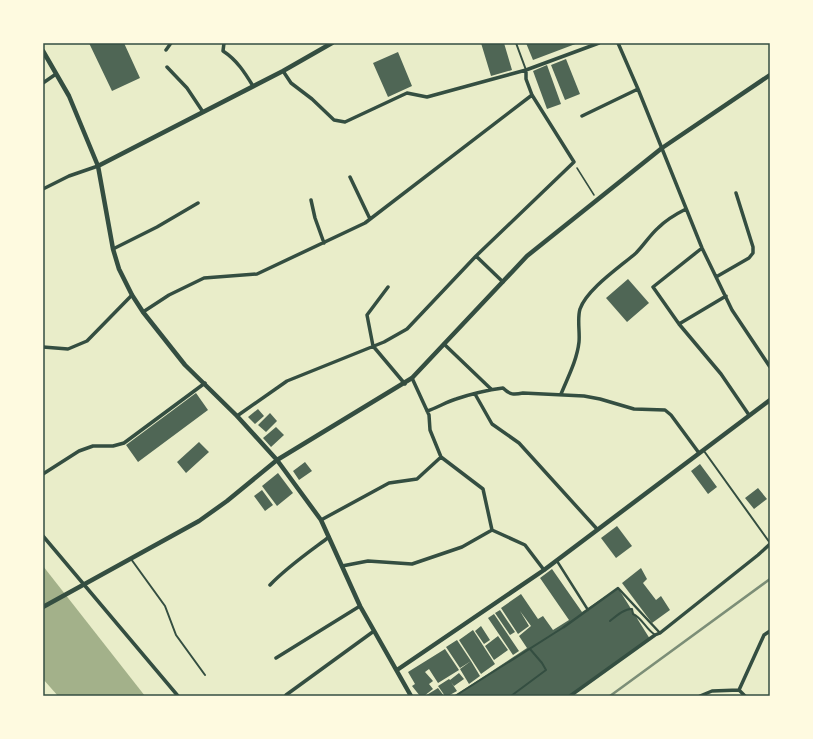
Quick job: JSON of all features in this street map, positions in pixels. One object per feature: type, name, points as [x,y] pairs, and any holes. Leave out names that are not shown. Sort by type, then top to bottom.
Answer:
[{"type":"street","points":[[166,50],[171,43]]},
{"type":"street","points":[[224,43],[223,51],[231,55],[254,86]]},
{"type":"street","points":[[43,189],[69,176],[98,166],[283,71],[332,43]]},
{"type":"street","points":[[283,71],[291,83],[312,99],[334,120],[345,122],[407,93],[427,97],[526,70],[599,43]]},
{"type":"street","points":[[618,43],[702,248],[732,310],[770,367]]},
{"type":"street","points":[[43,51],[69,96],[98,166],[113,249],[119,269],[132,295],[143,312],[185,365],[237,416],[277,460],[321,520],[360,606],[411,696]]},
{"type":"street","points":[[167,67],[187,88],[203,112]]},
{"type":"street","points":[[237,416],[287,381],[384,342],[407,329],[476,256],[574,162],[532,95],[526,79],[526,70]]},
{"type":"street","points":[[43,83],[56,74]]},
{"type":"street","points":[[43,607],[199,520],[227,501],[277,460],[404,384],[412,378],[527,256],[662,148],[770,75]]},
{"type":"street","points":[[582,116],[638,90]]},
{"type":"street","points":[[143,312],[169,295],[204,278],[257,274],[365,223],[532,95]]},
{"type":"street","points":[[350,178],[370,219]]},
{"type":"street","points":[[716,277],[749,258],[753,253],[753,247],[736,193]]},
{"type":"street","points":[[311,200],[315,218],[324,243]]},
{"type":"street","points":[[113,249],[157,227],[198,203]]},
{"type":"street","points":[[561,394],[570,374],[579,343],[580,330],[578,316],[581,307],[589,295],[602,281],[638,251],[659,227],[686,209]]},
{"type":"street","points":[[702,248],[653,287],[679,324],[720,374],[749,415]]},
{"type":"street","points":[[476,256],[503,282]]},
{"type":"street","points":[[388,287],[368,314],[373,346],[404,384]]},
{"type":"street","points":[[43,347],[68,349],[87,341],[132,295]]},
{"type":"street","points":[[679,324],[726,296]]},
{"type":"street","points":[[444,344],[491,389]]},
{"type":"street","points":[[412,378],[429,415],[430,430],[441,457],[483,489],[492,530]]},
{"type":"street","points":[[43,474],[79,451],[93,446],[113,446],[124,443],[205,383]]},
{"type":"street","points":[[427,411],[456,399],[491,389],[503,388],[508,393],[514,395],[523,393],[561,394],[600,399],[634,409],[665,410],[671,415],[701,452]]},
{"type":"street","points":[[475,394],[492,424],[519,443],[597,529]]},
{"type":"street","points":[[397,670],[544,570],[770,400]]},
{"type":"street","points":[[321,520],[389,484],[417,479],[441,457]]},
{"type":"street","points":[[342,566],[368,561],[412,564],[462,547],[492,530]]},
{"type":"street","points":[[492,530],[525,545],[544,570]]},
{"type":"street","points":[[43,536],[178,696]]},
{"type":"street","points":[[270,585],[329,537]]},
{"type":"street","points":[[570,696],[655,635],[660,633],[758,555],[770,543]]},
{"type":"street","points":[[557,560],[588,610]]},
{"type":"street","points":[[564,627],[618,588],[660,633]]},
{"type":"street","points":[[276,658],[360,606]]},
{"type":"street","points":[[286,695],[374,631]]},
{"type":"street","points":[[739,690],[764,635],[770,631]]},
{"type":"street","points":[[700,696],[712,691],[739,690],[745,696]]},
{"type":"lane","points":[[516,43],[526,70]]},
{"type":"lane","points":[[701,452],[770,543]]},
{"type":"lane","points":[[131,559],[164,606],[176,635],[205,675]]},
{"type":"lane","points":[[610,621],[630,608],[632,609],[633,614],[648,630],[655,635]]},
{"type":"lane","points":[[455,696],[564,627]]},
{"type":"lane","points":[[511,696],[546,670],[530,649]]},
{"type":"path","points":[[574,162],[597,200]]},
{"type":"shaded area","points":[[43,566],[145,696],[58,696],[43,679]]},
{"type":"building","points":[[89,43],[124,43],[140,78],[112,91]]},
{"type":"building","points":[[481,43],[504,43],[512,70],[491,76]]},
{"type":"building","points":[[526,43],[578,43],[533,60]]},
{"type":"building","points":[[398,52],[412,86],[388,97],[373,63]]},
{"type":"building","points":[[566,59],[580,94],[565,100],[551,65]]},
{"type":"building","points":[[547,65],[561,104],[547,109],[533,71]]},
{"type":"building","points":[[628,279],[649,303],[627,322],[606,298]]},
{"type":"building","points":[[196,393],[208,410],[138,462],[126,445]]},
{"type":"building","points":[[258,409],[264,416],[255,424],[248,417]]},
{"type":"building","points":[[270,413],[277,421],[266,432],[258,425]]},
{"type":"building","points":[[276,427],[284,435],[271,447],[263,438]]},
{"type":"building","points":[[199,442],[209,452],[186,473],[177,462]]},
{"type":"building","points":[[305,462],[312,471],[299,480],[293,471]]},
{"type":"building","points":[[700,464],[717,487],[708,494],[691,471]]},
{"type":"building","points":[[278,473],[293,493],[277,506],[262,486]]},
{"type":"building","points":[[758,488],[767,499],[754,509],[745,498]]},
{"type":"building","points":[[262,490],[273,505],[265,511],[254,496]]},
{"type":"building","points":[[617,526],[632,546],[616,558],[601,538]]},
{"type":"building","points":[[641,568],[647,579],[643,583],[656,600],[661,596],[670,610],[652,623],[622,583]]},
{"type":"building","points":[[552,569],[582,612],[618,588],[650,639],[570,696],[454,696],[527,648],[519,636],[531,626],[520,611],[529,626],[518,634],[501,608],[521,594],[538,619],[543,616],[553,630],[569,620],[540,578]]},
{"type":"building","points":[[500,610],[515,632],[510,635],[495,613]]},
{"type":"building","points":[[494,614],[519,651],[513,655],[488,618]]},
{"type":"building","points":[[481,626],[490,640],[484,644],[475,631]]},
{"type":"building","points":[[473,630],[495,664],[481,674],[459,640]]},
{"type":"building","points":[[498,636],[508,650],[494,660],[485,646]]},
{"type":"building","points":[[457,640],[471,661],[460,668],[446,647]]},
{"type":"building","points":[[445,649],[459,670],[438,683],[429,669],[425,672],[433,681],[429,684],[433,689],[424,696],[420,696],[412,686],[415,684],[408,672]]},
{"type":"building","points":[[471,661],[480,676],[469,684],[460,669]]},
{"type":"building","points":[[459,673],[464,679],[454,686],[451,682],[457,691],[445,696],[438,686],[449,679],[450,680]]},
{"type":"building","points":[[438,688],[444,696],[425,696]]},
{"type":"railway","points":[[610,696],[770,579]]}]
